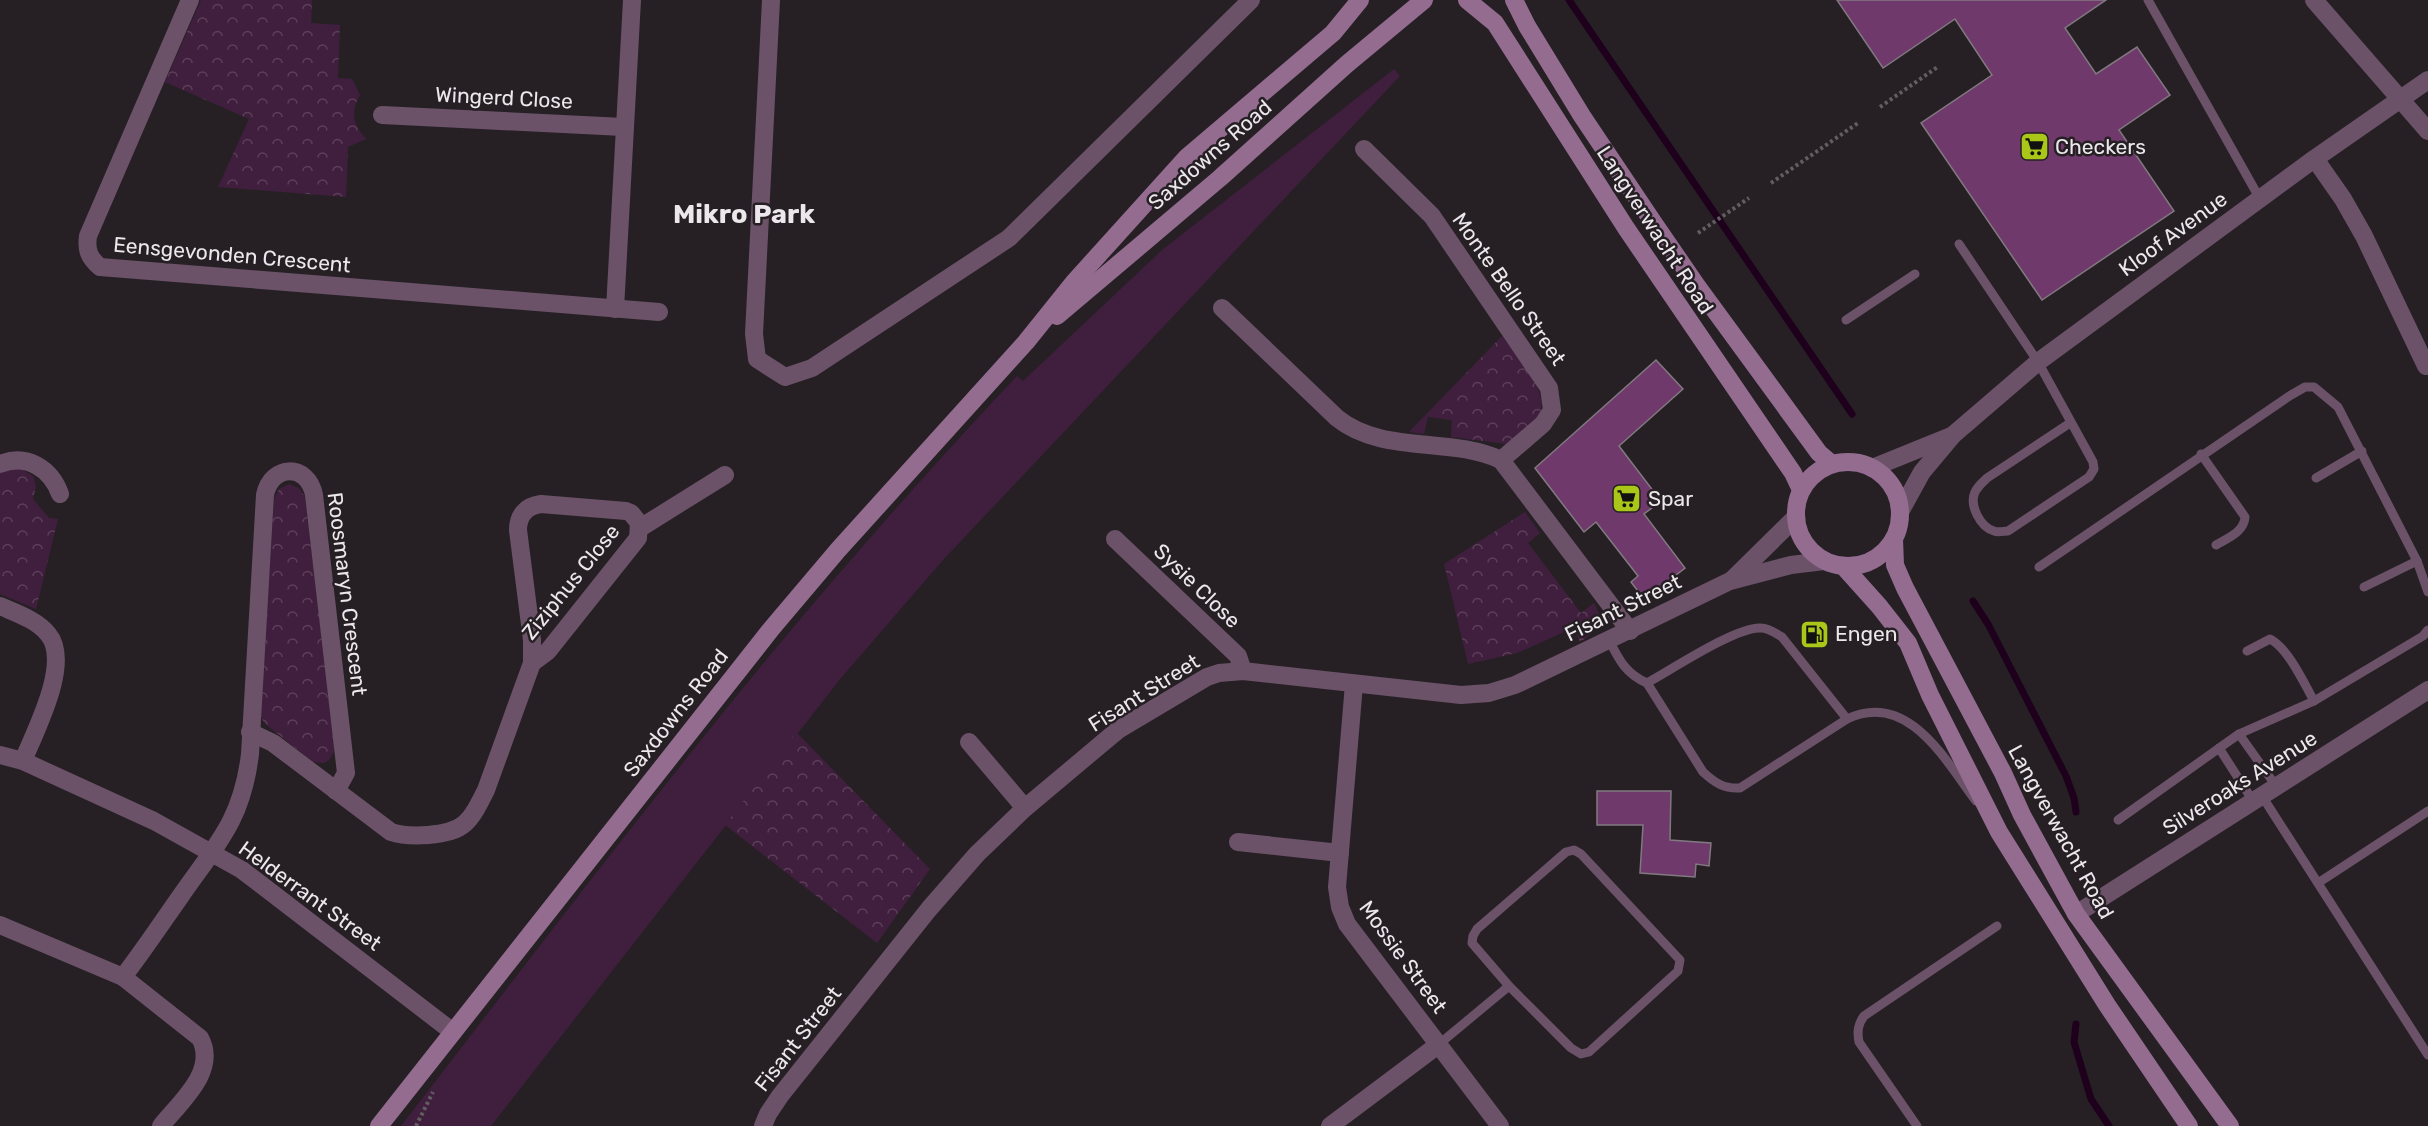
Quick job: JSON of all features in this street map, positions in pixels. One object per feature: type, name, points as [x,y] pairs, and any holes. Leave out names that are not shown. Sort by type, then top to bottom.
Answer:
[{"type":"street","name":"Eensgevonden Crescent","points":[[190,0],[88,236],[87,250],[90,257],[100,267],[659,312]]},
{"type":"street","points":[[615,309],[623,126],[632,0]]},
{"type":"street","points":[[771,0],[754,334],[757,359],[785,377],[812,368],[1009,238],[1251,0]]},
{"type":"street","name":"Saxdowns Road","points":[[379,1126],[772,628],[905,473],[1026,342],[1075,281],[1187,156],[1333,33],[1360,0]]},
{"type":"street","name":"Saxdowns Road","points":[[1026,342],[1220,178],[1347,64],[1424,0]]},
{"type":"street","name":"Langverwacht Road","points":[[1467,0],[1494,23],[1505,39],[1626,228],[1793,473],[1801,490]]},
{"type":"street","name":"Langverwacht Road","points":[[1514,0],[1527,26],[1582,116],[1697,286],[1819,453],[1832,464]]},
{"type":"street","points":[[2314,0],[2428,131]]},
{"type":"street","name":"Kloof Avenue","points":[[1900,512],[1922,472],[1953,435],[2038,362],[2315,159],[2428,80]]},
{"type":"street","name":"Wingerd Close","points":[[382,115],[623,126]]},
{"type":"street","name":"Monte Bello Street","points":[[1364,149],[1431,216],[1550,388],[1552,410],[1543,424],[1501,460]]},
{"type":"street","points":[[2315,159],[2343,199],[2364,236],[2426,366]]},
{"type":"street","points":[[1222,308],[1337,418],[1356,431],[1378,438],[1483,452],[1501,460],[1630,631]]},
{"type":"street","name":"Kloof Avenue","points":[[1872,468],[1953,435]]},
{"type":"street","points":[[0,464],[13,461],[33,463],[50,475],[60,494]]},
{"type":"street","points":[[1859,463],[1872,468],[1892,486],[1898,498],[1900,512],[1894,539],[1876,558],[1864,564],[1844,567],[1824,561],[1804,543],[1798,530],[1796,516],[1801,490],[1820,470],[1832,464],[1859,463]]},
{"type":"street","name":"Roosmaryn Crescent","points":[[123,977],[212,854],[230,825],[244,791],[250,754],[265,495],[270,480],[282,472],[297,472],[309,481],[312,487],[346,773],[336,791]]},
{"type":"street","name":"Ziziphus Close","points":[[640,528],[725,475]]},
{"type":"street","name":"Ziziphus Close","points":[[336,791],[390,832],[406,836],[451,833],[466,822],[486,790],[532,663],[532,640],[518,530],[518,523],[524,511],[541,504],[626,510],[636,517],[640,528],[635,543],[548,651],[532,663]]},
{"type":"street","name":"Fisant Street","points":[[1730,581],[1796,516]]},
{"type":"street","name":"Sysie Close","points":[[1115,538],[1238,656],[1243,670]]},
{"type":"street","name":"Langverwacht Road","points":[[1894,539],[1895,565],[1905,588],[2003,773],[2022,815],[2076,914],[2230,1126]]},
{"type":"street","name":"Fisant Street","points":[[763,1126],[780,1096],[929,909],[977,854],[1026,808],[1125,726],[1207,677],[1243,670],[1461,695],[1489,693],[1515,685],[1730,581],[1791,565],[1824,561]]},
{"type":"street","points":[[1844,567],[1908,643],[1930,695],[1999,832],[2107,1005],[2189,1126]]},
{"type":"street","points":[[0,606],[39,625],[49,635],[56,648],[53,684],[23,761]]},
{"type":"street","name":"Mossie Street","points":[[1354,684],[1340,853],[1338,897],[1342,916],[1500,1126]]},
{"type":"street","name":"Silveroaks Avenue","points":[[2076,914],[2428,690]]},
{"type":"street","points":[[250,732],[273,743],[336,791]]},
{"type":"street","points":[[969,742],[1026,808]]},
{"type":"street","name":"Helderrant Street","points":[[0,755],[23,761],[154,821],[259,882],[453,1032]]},
{"type":"street","points":[[1238,842],[1340,853]]},
{"type":"street","points":[[0,925],[123,977],[195,1033],[205,1050],[204,1069],[161,1126]]},
{"type":"street","points":[[1330,1126],[1438,1045]]},
{"type":"lane","points":[[2148,0],[2260,199]]},
{"type":"lane","points":[[1959,244],[2038,362],[2093,462],[2094,469],[2089,477],[2008,531],[1995,532],[1987,527],[1975,510],[1973,502],[1974,493],[1979,486],[1987,478],[2070,423]]},
{"type":"lane","points":[[1846,320],[1915,274]]},
{"type":"lane","points":[[2039,567],[2201,454],[2305,387],[2314,387],[2338,407],[2416,561],[2428,592]]},
{"type":"lane","points":[[2316,478],[2362,451]]},
{"type":"lane","points":[[2201,454],[2245,517],[2245,524],[2241,530],[2216,545]]},
{"type":"lane","points":[[2364,587],[2416,561]]},
{"type":"lane","points":[[1647,683],[1738,633],[1759,627],[1771,630],[1782,637],[1847,719]]},
{"type":"lane","points":[[2118,820],[2239,734],[2314,700],[2423,636],[2428,630]]},
{"type":"lane","points":[[2247,651],[2270,639],[2277,642],[2314,700]]},
{"type":"lane","points":[[1609,640],[1624,668],[1636,679],[1647,683],[1703,772],[1714,782],[1728,789],[1740,788],[1847,719],[1862,712],[1875,711],[1898,716],[1919,730],[1939,752],[1999,832]]},
{"type":"lane","points":[[2239,734],[2263,794],[2428,1055]]},
{"type":"lane","points":[[2219,748],[2263,794]]},
{"type":"lane","points":[[2318,883],[2428,811]]},
{"type":"lane","points":[[1574,850],[1581,854],[1680,960],[1678,971],[1589,1052],[1581,1054],[1571,1048],[1509,986],[1472,943],[1473,936],[1478,929],[1566,852],[1574,850]]},
{"type":"lane","points":[[1917,1126],[1859,1042],[1857,1029],[1864,1016],[1997,926]]},
{"type":"lane","points":[[1438,1045],[1509,986]]},
{"type":"path","points":[[1880,107],[1939,66]]},
{"type":"path","points":[[1771,183],[1858,123]]},
{"type":"path","points":[[1698,233],[1749,198]]},
{"type":"path","points":[[416,1126],[435,1089]]},
{"type":"green space","points":[[201,0],[312,0],[311,23],[340,25],[338,78],[352,79],[360,95],[355,107],[354,118],[366,139],[348,147],[346,197],[218,187],[249,119],[165,82]]},
{"type":"green space","points":[[1394,69],[1400,76],[943,560],[841,678],[491,1126],[401,1126],[630,829],[771,654],[892,513],[1017,376],[1023,381],[1162,250]]},
{"type":"green space","points":[[1502,336],[1530,374],[1540,396],[1539,415],[1532,423],[1507,444],[1451,437],[1452,420],[1428,417],[1424,434],[1409,432]]},
{"type":"green space","points":[[15,466],[33,476],[36,486],[33,499],[49,518],[58,519],[36,609],[0,594],[0,470]]},
{"type":"green space","points":[[289,484],[299,488],[305,497],[335,750],[329,760],[324,763],[313,762],[264,723],[260,714],[274,499],[279,489]]},
{"type":"green space","points":[[1525,512],[1540,533],[1528,543],[1581,613],[1594,603],[1599,613],[1600,624],[1592,634],[1580,642],[1573,628],[1517,653],[1468,664],[1444,564]]},
{"type":"green space","points":[[796,732],[930,869],[877,943],[725,825]]},
{"type":"building","name":"Checkers","points":[[1837,0],[2106,0],[2065,28],[2096,74],[2137,47],[2170,95],[2119,130],[2174,211],[2042,300],[1921,123],[1992,75],[1955,19],[1883,68]]},
{"type":"building","points":[[1656,360],[1683,389],[1619,446],[1661,501],[1644,514],[1685,568],[1650,595],[1641,595],[1631,582],[1638,576],[1596,522],[1584,532],[1535,468]]},
{"type":"building","points":[[1597,791],[1671,791],[1670,840],[1711,843],[1709,866],[1696,864],[1695,877],[1640,873],[1643,825],[1597,825]]},
{"type":"waterway","points":[[1569,0],[1852,414]]},
{"type":"waterway","points":[[1973,601],[1988,624],[2066,776],[2074,798],[2076,812]]},
{"type":"waterway","points":[[2076,1024],[2074,1042],[2091,1099],[2109,1126]]},
{"type":"place","name":"Checkers","points":[[2034,147]]},
{"type":"place","name":"Spar","points":[[1627,499]]},
{"type":"place","name":"Engen","points":[[1814,634]]},
{"type":"district","name":"Mikro Park","points":[[744,214]]}]
